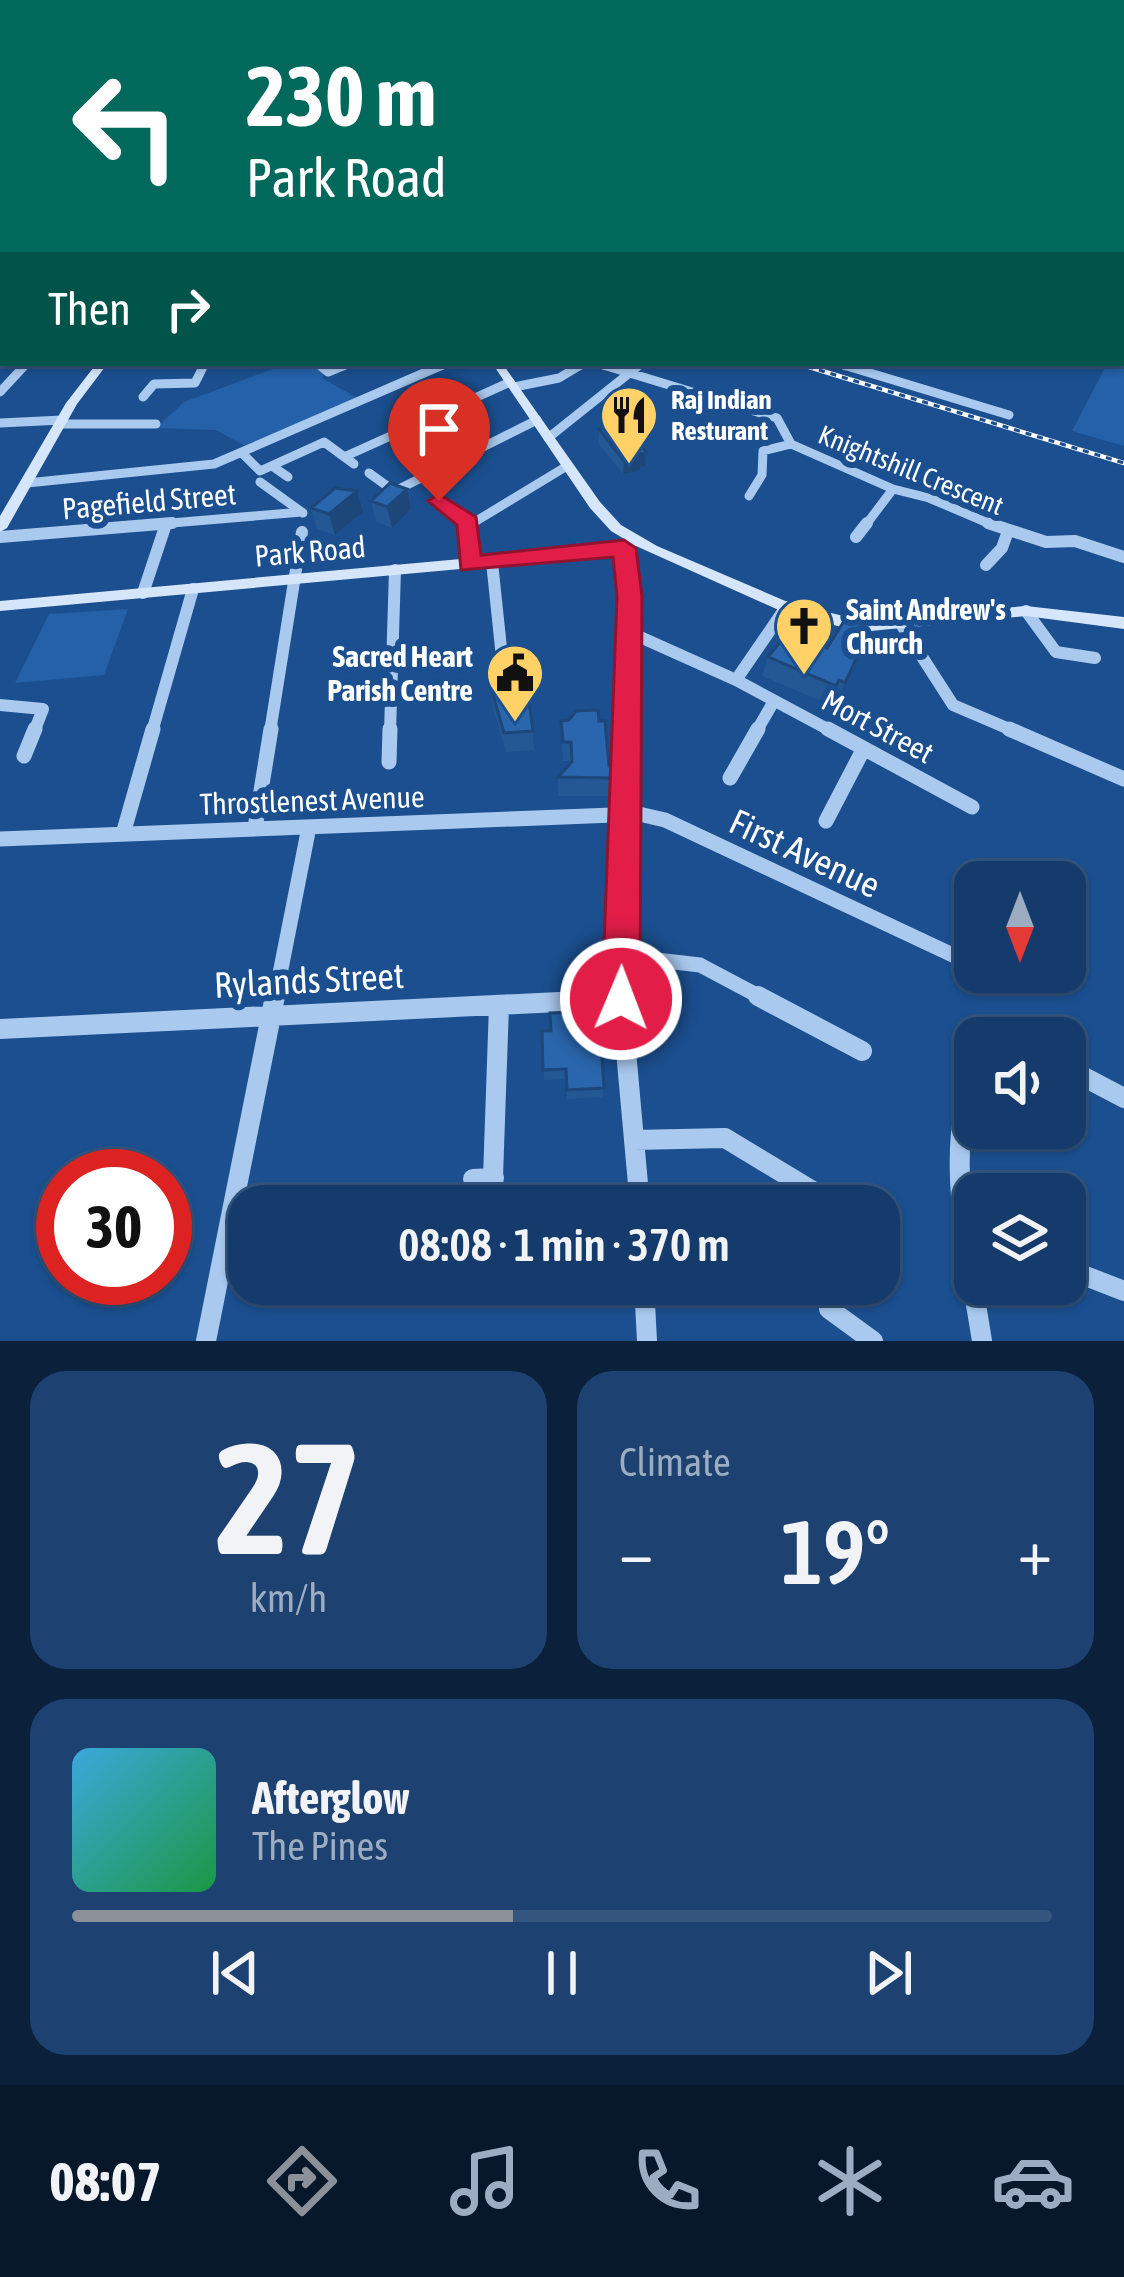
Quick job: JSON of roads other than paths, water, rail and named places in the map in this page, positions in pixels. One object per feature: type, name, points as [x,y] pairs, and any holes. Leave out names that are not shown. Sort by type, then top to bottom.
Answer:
[{"type":"main road","points":[[0,528],[61,422],[101,366]]},
{"type":"main road","points":[[499,366],[600,512],[630,544],[786,607],[860,626],[1026,611],[1124,623]]},
{"type":"main road","name":"Park Road","points":[[0,606],[491,562],[630,544]]},
{"type":"street","points":[[0,392],[24,366]]},
{"type":"street","points":[[142,397],[154,384],[195,383],[204,366]]},
{"type":"street","points":[[26,483],[201,467],[440,366]]},
{"type":"street","points":[[242,453],[260,471],[324,442],[349,460],[512,385],[559,378],[579,366]]},
{"type":"street","name":"Knightshill Crescent","points":[[606,366],[777,418],[790,444],[893,489],[1046,542],[1075,541],[1124,557]]},
{"type":"street","points":[[548,438],[639,366]]},
{"type":"street","points":[[847,366],[1009,415]]},
{"type":"street","points":[[369,473],[390,494],[536,421]]},
{"type":"street","points":[[0,423],[156,424]]},
{"type":"street","points":[[749,496],[762,475],[763,451],[790,444]]},
{"type":"street","points":[[297,454],[312,465]]},
{"type":"street","points":[[272,466],[288,477]]},
{"type":"street","points":[[468,522],[567,466]]},
{"type":"street","name":"Pagefield Street","points":[[0,537],[303,513],[260,482]]},
{"type":"street","points":[[856,537],[893,489]]},
{"type":"street","points":[[439,501],[468,522]]},
{"type":"street","points":[[468,522],[469,564]]},
{"type":"street","points":[[142,593],[166,524]]},
{"type":"street","points":[[986,565],[1002,548],[1009,531]]},
{"type":"street","points":[[255,829],[302,532]]},
{"type":"street","points":[[630,544],[621,999],[638,1185]]},
{"type":"street","points":[[491,562],[506,696]]},
{"type":"street","points":[[389,762],[394,570]]},
{"type":"street","points":[[123,834],[193,589]]},
{"type":"street","points":[[736,680],[786,607]]},
{"type":"street","points":[[1026,611],[1056,652],[1095,658]]},
{"type":"street","points":[[901,624],[953,705],[1066,746],[1124,778]]},
{"type":"street","name":"Mort Street","points":[[629,632],[736,680],[972,807]]},
{"type":"street","points":[[730,778],[774,701]]},
{"type":"street","points":[[0,705],[43,709],[24,756]]},
{"type":"street","points":[[826,820],[863,750]]},
{"type":"street","name":"Throstlenest Avenue","points":[[0,839],[625,814]]},
{"type":"street","name":"First Avenue","points":[[625,814],[665,820],[954,955]]},
{"type":"street","points":[[206,1341],[309,827]]},
{"type":"street","points":[[622,956],[700,965],[862,1052]]},
{"type":"street","name":"Rylands Street","points":[[0,1029],[621,999]]},
{"type":"street","points":[[486,1185],[499,1005]]},
{"type":"street","points":[[1086,1078],[1124,1098]]},
{"type":"street","points":[[634,1140],[725,1138],[803,1185]]},
{"type":"street","points":[[1086,1276],[1124,1291]]},
{"type":"street","points":[[645,1305],[646,1341]]},
{"type":"street","points":[[978,1305],[982,1341]]},
{"type":"street","points":[[829,1309],[873,1341]]},
{"type":"railway","points":[[806,366],[1124,463]]},
{"type":"place","name":"Raj Indian Resturant","points":[[629,466]]},
{"type":"place","name":"Saint Andrew's Church","points":[[804,677]]},
{"type":"place","name":"Sacred Heart Parish Centre","points":[[515,724]]}]
